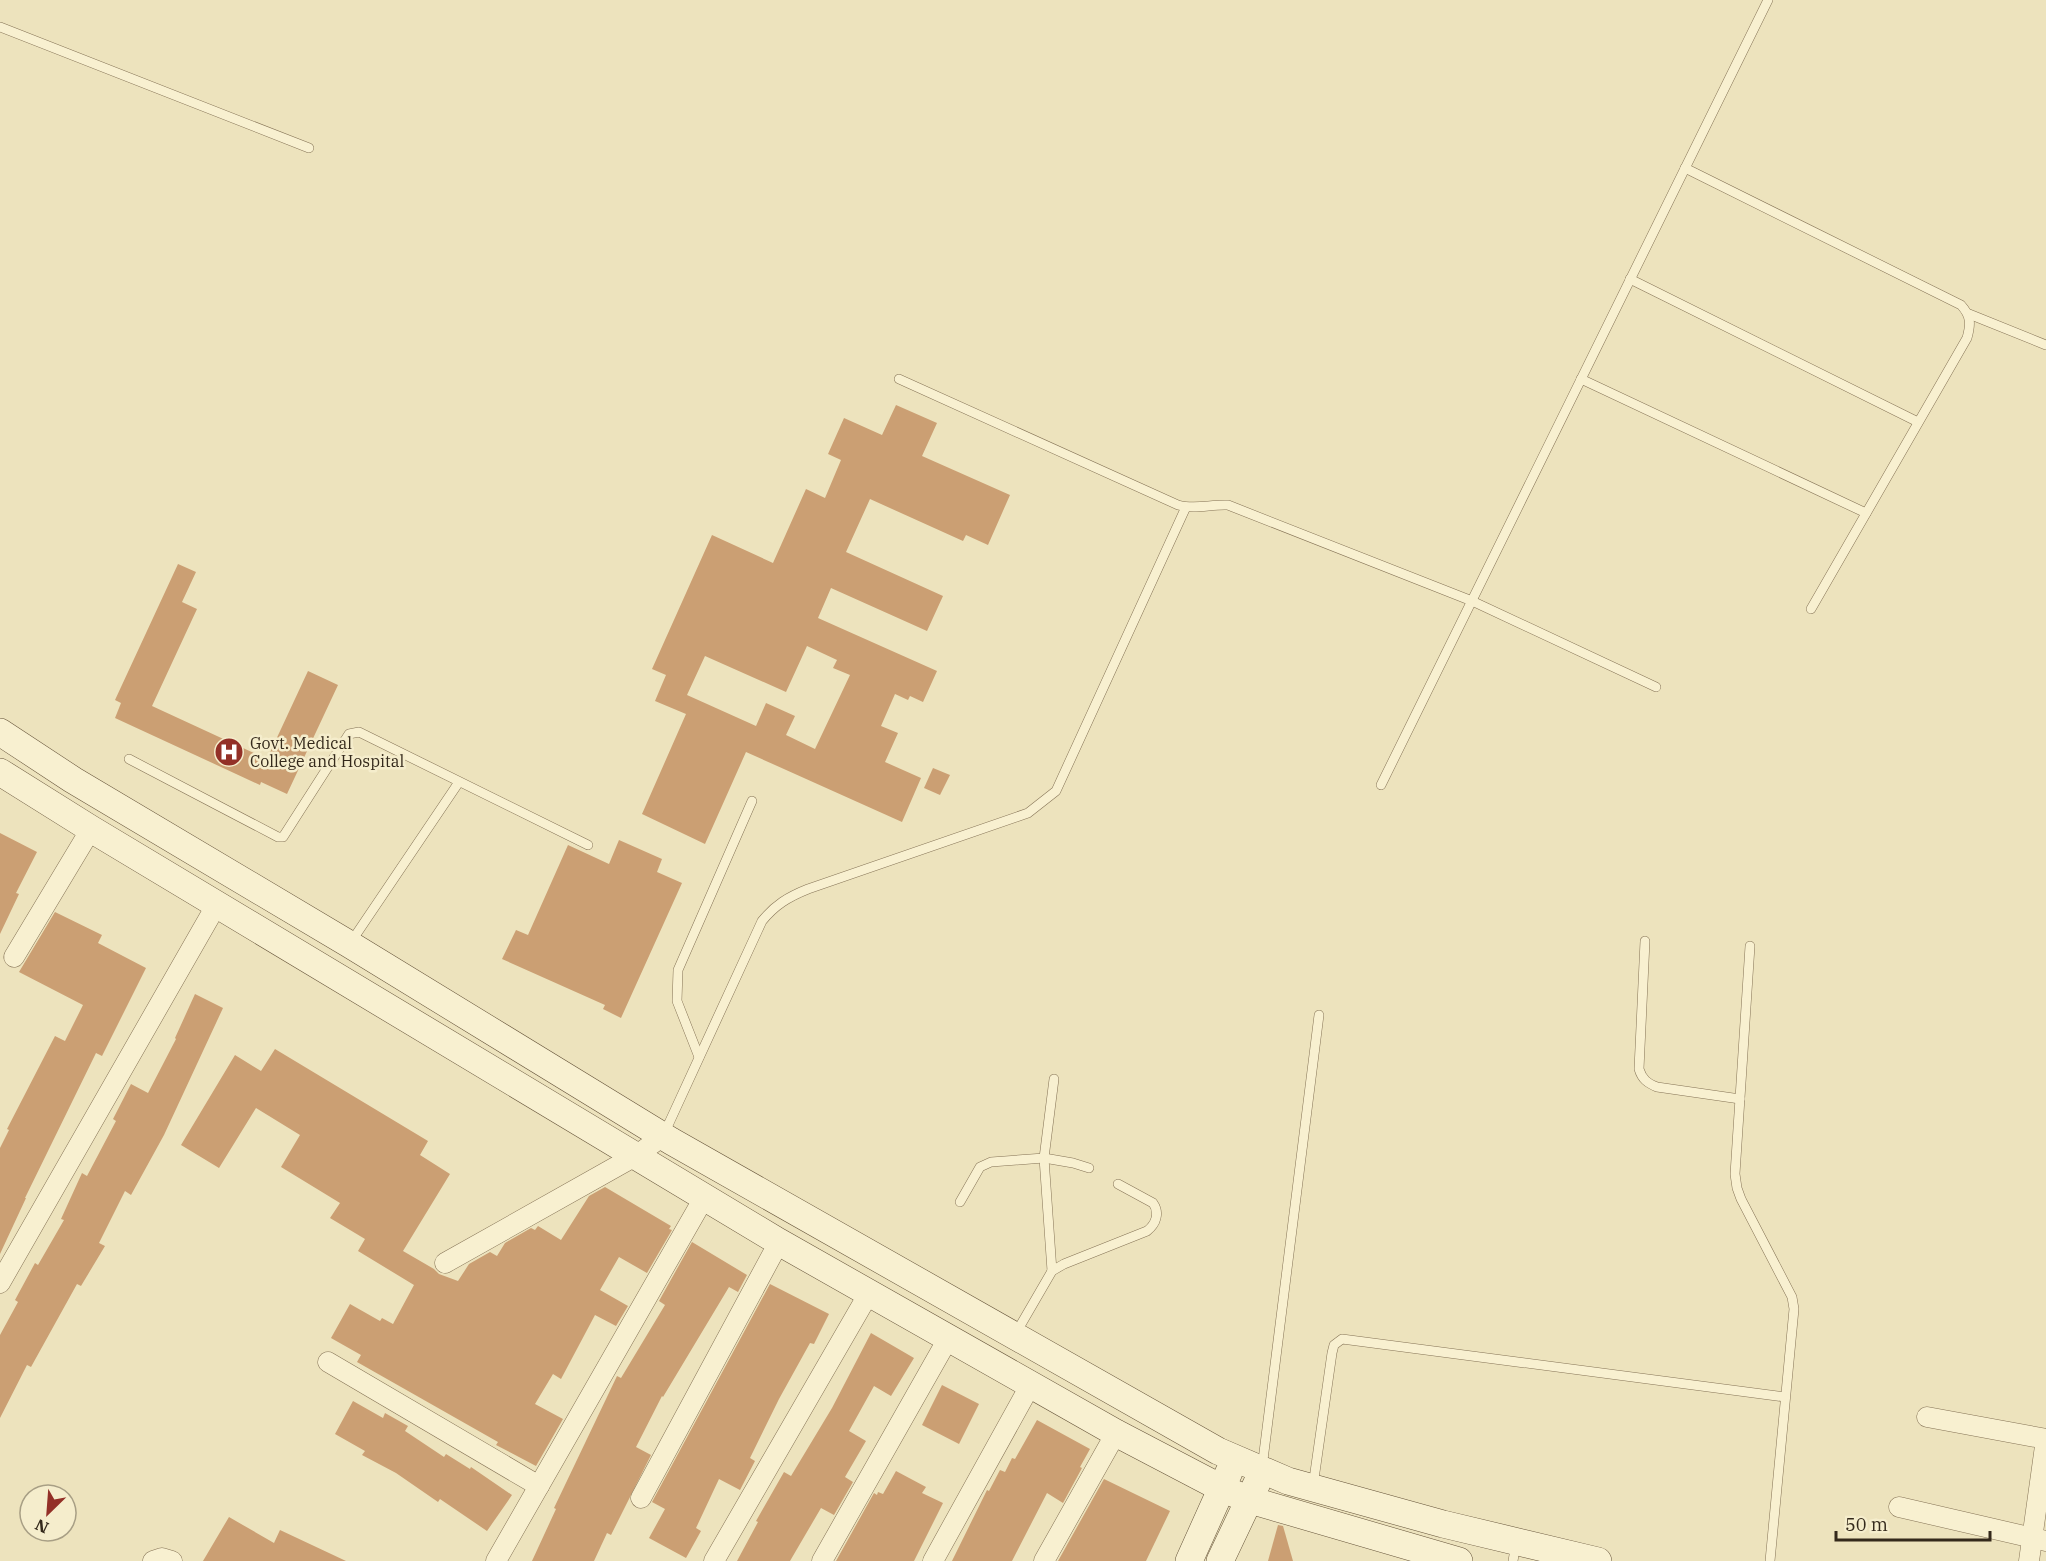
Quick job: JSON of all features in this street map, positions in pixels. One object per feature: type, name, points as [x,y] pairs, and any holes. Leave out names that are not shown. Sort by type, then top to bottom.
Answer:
[{"type":"main road","points":[[0,732],[73,780],[349,944],[663,1136],[1235,1459],[1262,1471],[1313,1488],[1443,1524],[1514,1551],[1598,1561]]},
{"type":"main road","points":[[0,772],[779,1242],[1116,1433],[1222,1489],[1250,1500],[1459,1561]]},
{"type":"main road","points":[[1189,1561],[1235,1459]]},
{"type":"main road","points":[[1220,1561],[1262,1471]]},
{"type":"street","points":[[14,957],[91,829]]},
{"type":"street","points":[[0,1283],[217,904]]},
{"type":"street","points":[[445,1263],[637,1155],[663,1136]]},
{"type":"street","points":[[496,1561],[705,1196]]},
{"type":"street","points":[[641,1498],[779,1242]]},
{"type":"street","points":[[714,1561],[869,1293]]},
{"type":"street","points":[[822,1561],[949,1337]]},
{"type":"street","points":[[328,1362],[539,1486]]},
{"type":"street","points":[[933,1561],[1031,1384]]},
{"type":"street","points":[[1927,1417],[2046,1439],[2039,1539],[2029,1561]]},
{"type":"street","points":[[1044,1561],[1116,1433]]},
{"type":"street","points":[[1899,1507],[2039,1539]]},
{"type":"street","points":[[153,1561],[162,1558],[172,1561]]},
{"type":"lane","points":[[1381,785],[1768,0]]},
{"type":"lane","points":[[0,27],[309,148]]},
{"type":"lane","points":[[1685,168],[1961,305],[1969,314],[2046,345]]},
{"type":"lane","points":[[1630,279],[1918,422]]},
{"type":"lane","points":[[1810,609],[1966,338],[1970,326],[1969,314]]},
{"type":"lane","points":[[1581,379],[1866,513]]},
{"type":"lane","points":[[899,380],[1186,507],[1228,505],[1472,601],[1656,687]]},
{"type":"lane","points":[[663,1136],[762,921],[773,908],[786,898],[808,889],[1028,813],[1056,791],[1186,507]]},
{"type":"lane","points":[[129,759],[279,837],[283,837],[349,734],[359,732],[588,844]]},
{"type":"lane","points":[[349,944],[459,782]]},
{"type":"lane","points":[[699,1057],[677,1001],[675,986],[678,970],[752,801]]},
{"type":"lane","points":[[1645,941],[1639,1069],[1641,1077],[1647,1083],[1657,1087],[1740,1099]]},
{"type":"lane","points":[[1750,946],[1735,1174],[1737,1188],[1792,1297],[1794,1309],[1770,1561]]},
{"type":"lane","points":[[1262,1471],[1319,1015]]},
{"type":"lane","points":[[1052,1271],[1044,1158],[1054,1079]]},
{"type":"lane","points":[[960,1202],[984,1164],[1044,1158],[1073,1162],[1089,1168]]},
{"type":"lane","points":[[1015,1335],[1052,1271],[1152,1227],[1156,1213],[1154,1203],[1118,1184]]},
{"type":"lane","points":[[1313,1488],[1332,1353],[1337,1341],[1342,1339],[1785,1397]]},
{"type":"building","points":[[896,405],[937,423],[922,456],[1010,495],[988,545],[966,535],[963,541],[870,499],[846,552],[943,596],[927,631],[831,588],[818,618],[937,671],[923,702],[910,696],[908,700],[895,694],[881,726],[898,733],[885,762],[921,778],[902,822],[746,752],[705,844],[642,814],[686,714],[655,701],[666,675],[652,669],[712,535],[773,563],[806,489],[825,498],[841,460],[828,454],[844,418],[882,435]],"holes":[[[807,646],[837,660],[833,668],[850,675],[815,749],[786,735],[795,716],[766,703],[756,726],[687,695],[705,656],[786,692]]]},
{"type":"building","points":[[178,564],[196,572],[182,602],[197,609],[152,706],[267,759],[308,671],[338,685],[287,794],[261,782],[260,785],[115,718],[121,703],[115,700]]},
{"type":"building","points":[[933,768],[950,775],[940,795],[924,788]]},
{"type":"building","points":[[0,833],[37,852],[16,893],[19,894],[0,934]]},
{"type":"building","points":[[619,840],[662,859],[657,872],[682,883],[621,1018],[603,1009],[605,1005],[502,959],[516,930],[528,935],[568,845],[609,864]]},
{"type":"building","points":[[55,912],[102,935],[98,943],[146,968],[102,1056],[96,1053],[0,1254],[0,1148],[9,1130],[7,1129],[55,1036],[65,1041],[83,1005],[19,972]]},
{"type":"building","points":[[195,994],[223,1008],[164,1135],[131,1195],[125,1191],[99,1243],[105,1246],[81,1286],[77,1284],[31,1367],[27,1365],[0,1418],[0,1335],[18,1302],[15,1300],[35,1263],[38,1265],[64,1220],[61,1219],[82,1173],[87,1176],[116,1121],[113,1119],[131,1084],[148,1093],[176,1039]]},
{"type":"building","points":[[275,1049],[428,1141],[420,1155],[450,1174],[403,1251],[439,1274],[458,1281],[469,1264],[490,1252],[497,1256],[505,1243],[531,1228],[535,1230],[538,1226],[561,1240],[589,1196],[605,1187],[671,1226],[669,1229],[672,1230],[647,1273],[619,1257],[600,1290],[628,1306],[616,1326],[595,1315],[561,1379],[553,1374],[535,1404],[563,1419],[536,1466],[496,1445],[498,1442],[357,1362],[361,1355],[331,1338],[350,1304],[380,1321],[382,1318],[393,1324],[414,1285],[358,1251],[365,1239],[330,1218],[340,1203],[281,1167],[300,1135],[256,1108],[219,1168],[181,1145],[235,1055],[261,1071]]},
{"type":"building","points":[[692,1242],[747,1275],[738,1292],[729,1287],[662,1396],[636,1447],[651,1455],[611,1535],[607,1533],[594,1561],[532,1561],[556,1509],[554,1508],[617,1376],[621,1378],[665,1305],[659,1301]]},
{"type":"building","points":[[770,1284],[829,1314],[814,1344],[810,1343],[779,1399],[750,1458],[755,1461],[740,1490],[719,1479],[696,1528],[701,1531],[686,1558],[649,1538],[665,1509],[652,1502]]},
{"type":"building","points":[[871,1333],[914,1358],[891,1396],[874,1386],[849,1431],[866,1441],[845,1477],[853,1482],[834,1515],[821,1508],[790,1561],[737,1561],[758,1522],[756,1521],[784,1472],[791,1476],[832,1408]]},
{"type":"building","points":[[942,1385],[979,1404],[959,1444],[922,1425]]},
{"type":"building","points":[[353,1401],[383,1418],[385,1413],[408,1426],[405,1431],[444,1457],[446,1454],[470,1469],[471,1467],[512,1495],[487,1531],[440,1499],[438,1502],[396,1473],[362,1455],[365,1451],[335,1434]]},
{"type":"building","points":[[1037,1420],[1090,1449],[1063,1503],[1047,1493],[1012,1561],[952,1561],[987,1490],[989,1491],[1000,1470],[1005,1472],[1012,1458],[1015,1459]]},
{"type":"building","points":[[896,1471],[926,1487],[922,1493],[943,1503],[914,1561],[836,1561],[874,1493],[883,1494]]},
{"type":"building","points":[[1104,1479],[1170,1511],[1146,1561],[1058,1561]]},
{"type":"building","points":[[229,1517],[274,1543],[280,1530],[346,1561],[203,1561]]},
{"type":"building","points":[[1278,1525],[1283,1526],[1293,1561],[1268,1561]]},
{"type":"place","name":"Govt. Medical College and Hospital","points":[[229,752]]}]
